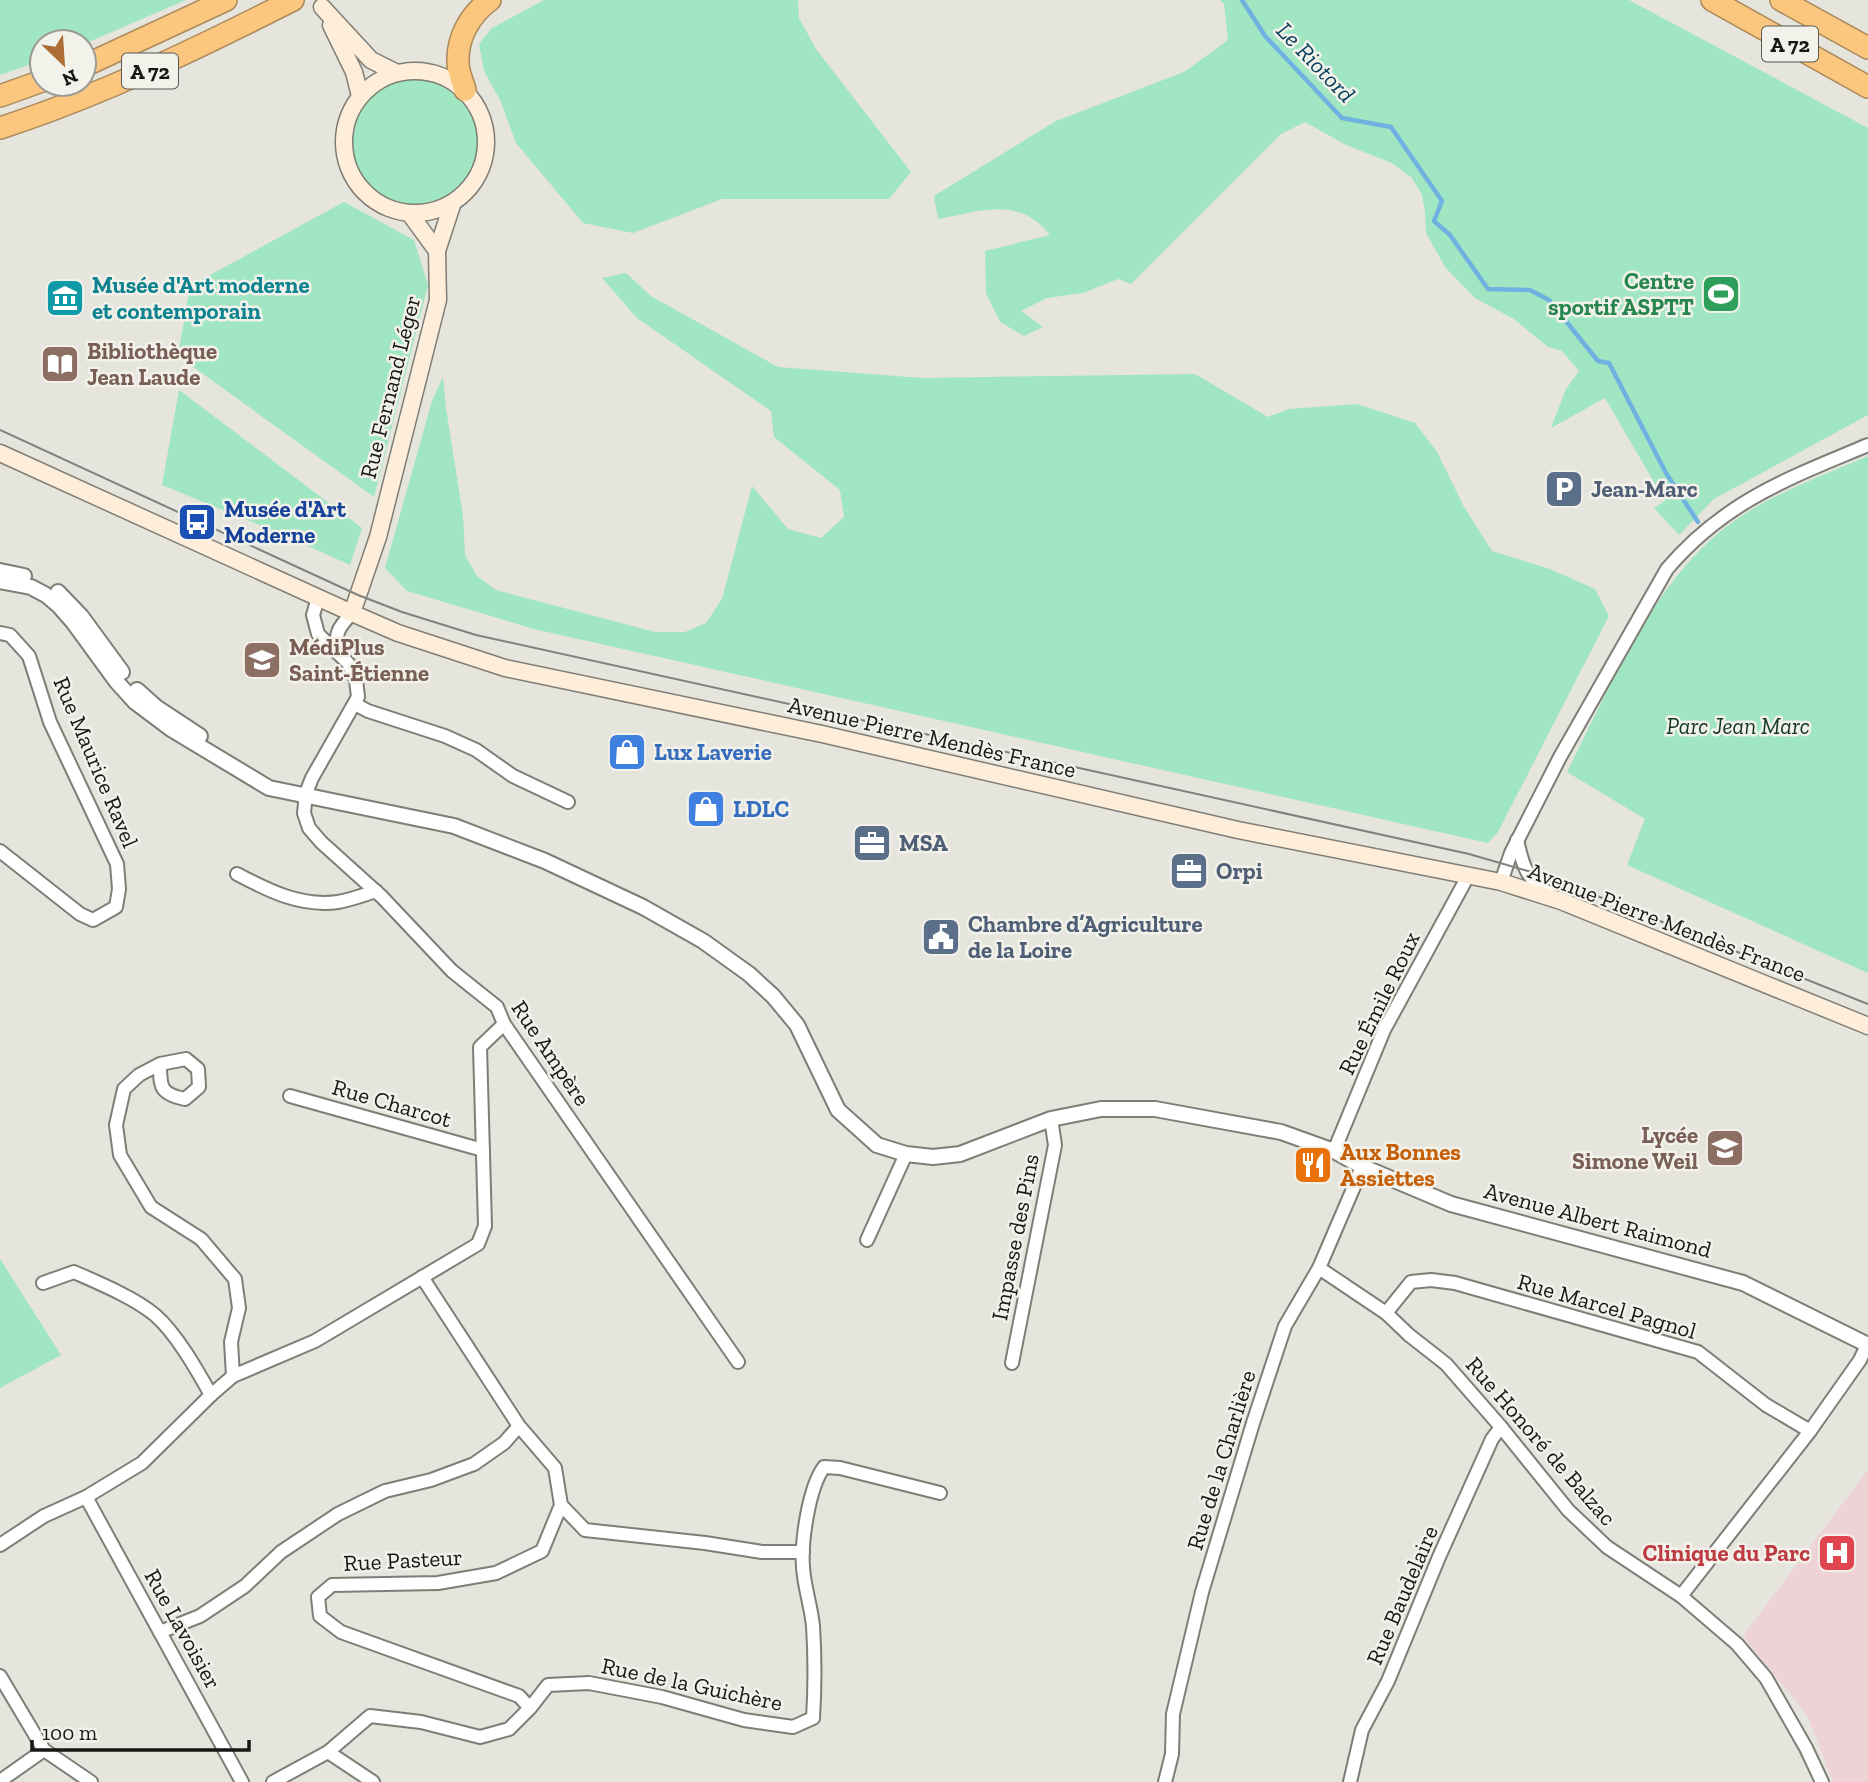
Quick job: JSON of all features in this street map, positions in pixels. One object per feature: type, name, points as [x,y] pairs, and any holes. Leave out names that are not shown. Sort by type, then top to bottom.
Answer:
[{"type":"highway","name":"A 72","points":[[98,59],[226,0]]},
{"type":"highway","name":"A 72","points":[[0,128],[140,75],[293,0]]},
{"type":"highway","points":[[465,90],[457,64],[463,31],[479,8],[490,0]]},
{"type":"highway","name":"A 72","points":[[1712,0],[1868,87]]},
{"type":"highway","name":"A 72","points":[[1781,0],[1868,48]]},
{"type":"highway","points":[[0,96],[28,86]]},
{"type":"main road","points":[[360,96],[354,72],[322,7],[371,60],[395,72],[433,73],[455,82],[465,90],[482,117],[486,137],[485,158],[477,178],[452,205],[410,214],[383,206],[367,195],[346,162],[346,122],[360,96],[395,72]]},
{"type":"main road","name":"Rue Fernand Léger","points":[[352,613],[378,537],[438,300],[437,251],[452,205]]},
{"type":"main road","points":[[410,214],[437,251]]},
{"type":"main road","name":"Avenue Pierre Mendès France","points":[[0,453],[398,634],[505,668],[822,734],[1238,830],[1501,883],[1561,901],[1868,1026]]},
{"type":"street","points":[[1501,883],[1517,840],[1657,582],[1684,549],[1746,499],[1868,445]]},
{"type":"street","name":"Avenue Albert Raimond","points":[[0,571],[35,578],[66,599],[142,695],[269,788],[454,826],[545,860],[643,907],[703,941],[749,974],[773,996],[797,1025],[838,1110],[877,1145],[906,1154],[933,1157],[960,1154],[1051,1119],[1101,1108],[1155,1109],[1281,1132],[1334,1151],[1361,1166],[1451,1203],[1743,1283],[1867,1345]]},
{"type":"street","name":"Avenue Albert Raimond","points":[[0,581],[31,587],[60,606],[135,702],[150,715],[224,757]]},
{"type":"street","points":[[305,795],[358,697],[356,680],[348,663],[318,634],[313,615],[318,597]]},
{"type":"street","points":[[338,653],[335,639],[340,627],[352,613]]},
{"type":"street","name":"Rue Maurice Ravel","points":[[0,633],[10,635],[29,656],[50,722],[117,864],[119,889],[116,907],[93,920],[80,914],[0,851]]},
{"type":"street","points":[[355,704],[476,750],[513,776],[568,802]]},
{"type":"street","name":"Rue Ampère","points":[[305,795],[304,813],[309,828],[321,842],[376,891],[452,971],[497,1007],[504,1024],[738,1362]]},
{"type":"street","points":[[1517,840],[1521,861],[1532,882],[1561,901]]},
{"type":"street","points":[[237,874],[271,891],[305,902],[339,902],[376,891]]},
{"type":"street","name":"Rue Émile Roux","points":[[1334,1151],[1384,1030],[1468,876]]},
{"type":"street","points":[[0,1545],[44,1516],[86,1497],[142,1464],[233,1376],[314,1341],[478,1244],[485,1226],[480,1047],[504,1024]]},
{"type":"street","points":[[160,1064],[139,1075],[124,1089],[116,1125],[120,1155],[151,1207],[201,1239],[234,1279],[239,1308],[231,1342],[233,1376]]},
{"type":"street","name":"Rue Charcot","points":[[290,1096],[483,1150]]},
{"type":"street","name":"Impasse des Pins","points":[[1012,1363],[1055,1145],[1051,1119]]},
{"type":"street","points":[[867,1240],[906,1154]]},
{"type":"street","name":"Rue de la Charlière","points":[[1165,1782],[1172,1754],[1173,1714],[1214,1553],[1285,1326],[1319,1268],[1361,1166]]},
{"type":"street","name":"Rue Honoré de Balzac","points":[[1319,1268],[1386,1312],[1409,1335],[1446,1364],[1568,1510],[1607,1546],[1681,1596],[1737,1644],[1766,1678],[1822,1782]]},
{"type":"street","points":[[43,1283],[74,1272],[111,1288],[155,1315],[191,1359],[211,1395]]},
{"type":"street","points":[[422,1278],[519,1426],[555,1468],[561,1505],[585,1530],[762,1552],[803,1552]]},
{"type":"street","name":"Rue Marcel Pagnol","points":[[1386,1312],[1411,1282],[1431,1280],[1468,1287],[1698,1352],[1766,1405],[1810,1431]]},
{"type":"street","points":[[1681,1596],[1810,1431],[1860,1360],[1867,1345]]},
{"type":"street","points":[[160,1632],[200,1616],[245,1586],[281,1552],[338,1514],[385,1491],[431,1480],[474,1464],[504,1443],[519,1426]]},
{"type":"street","name":"Rue Baudelaire","points":[[1350,1782],[1362,1730],[1388,1681],[1439,1557],[1492,1440],[1501,1427]]},
{"type":"street","name":"Rue de la Guichère","points":[[530,1708],[548,1685],[589,1682],[662,1697],[744,1720],[793,1727],[813,1718],[816,1675],[813,1622],[803,1567],[803,1552],[816,1477],[824,1467],[839,1468],[940,1493]]},
{"type":"street","name":"Rue Lavoisier","points":[[86,1497],[242,1782]]},
{"type":"street","name":"Rue Pasteur","points":[[530,1708],[519,1696],[341,1632],[320,1616],[318,1597],[332,1585],[438,1583],[496,1573],[542,1550],[561,1505]]},
{"type":"street","points":[[0,1676],[44,1750],[91,1782]]},
{"type":"street","points":[[273,1782],[328,1752],[370,1716],[421,1722],[480,1737],[509,1729],[530,1708]]},
{"type":"street","points":[[0,1781],[44,1750]]},
{"type":"street","points":[[328,1752],[373,1782]]},
{"type":"shaded area","name":"Clinique du Parc","points":[[1868,1470],[1868,1782],[1833,1782],[1807,1715],[1743,1636]]},
{"type":"green space","points":[[0,0],[186,0],[98,38],[98,28],[28,28],[28,65],[0,75]]},
{"type":"green space","points":[[544,0],[798,0],[799,18],[816,49],[911,172],[889,199],[722,199],[633,233],[583,223],[516,143],[500,100],[484,71],[479,44],[492,28]]},
{"type":"green space","name":"Centre sportif ASPTT","points":[[1220,0],[1629,0],[1868,128],[1868,415],[1714,499],[1679,535],[1654,508],[1665,501],[1605,398],[1551,428],[1566,389],[1579,371],[1562,351],[1548,347],[1514,319],[1475,298],[1445,267],[1426,233],[1422,195],[1412,178],[1392,163],[1346,145],[1305,122],[1281,134],[1131,284],[1118,279],[1083,293],[1047,298],[1021,311],[1043,327],[1024,336],[1000,322],[986,293],[985,251],[1050,235],[1025,215],[998,209],[938,219],[934,196],[1056,121],[1184,72],[1228,40],[1224,4]]},
{"type":"green space","points":[[415,78],[440,83],[461,97],[475,118],[480,143],[475,168],[461,189],[440,203],[415,208],[390,203],[369,189],[355,168],[350,143],[355,118],[369,97],[390,83]]},
{"type":"green space","points":[[344,202],[414,240],[428,285],[374,497],[178,356],[190,286]]},
{"type":"green space","points":[[626,273],[651,296],[778,367],[922,378],[1195,374],[1268,417],[1289,409],[1357,404],[1415,423],[1437,452],[1464,507],[1492,551],[1550,569],[1595,589],[1609,616],[1498,832],[1488,843],[534,629],[407,591],[385,568],[432,401],[443,377],[463,516],[465,555],[477,576],[496,590],[655,632],[685,632],[706,623],[722,599],[752,486],[788,529],[821,538],[844,517],[840,490],[774,437],[771,411],[637,318],[602,278]]},
{"type":"green space","points":[[179,390],[362,528],[350,565],[162,485]]},
{"type":"green space","name":"Parc Jean Marc","points":[[1868,456],[1868,973],[1627,865],[1645,819],[1567,772],[1618,670],[1657,603],[1705,545],[1749,511],[1800,485]]},
{"type":"green space","points":[[0,1259],[61,1355],[0,1388]]},
{"type":"waterway","name":"Le Riotord","points":[[1242,0],[1265,36],[1342,118],[1391,127],[1442,201],[1434,221],[1450,235],[1488,289],[1530,290],[1549,300],[1598,361],[1609,363],[1666,473],[1698,522]]},
{"type":"tram line","points":[[0,430],[358,595],[476,635],[1469,854],[1552,878],[1868,1004]]},
{"type":"place","name":"Centre sportif ASPTT","points":[[1721,294]]},
{"type":"place","name":"Musée d'Art moderne et contemporain","points":[[65,298]]},
{"type":"place","name":"Bibliothèque Jean Laude","points":[[60,364]]},
{"type":"place","name":"Jean-Marc","points":[[1564,489]]},
{"type":"place","name":"Musée d'Art Moderne","points":[[197,522]]},
{"type":"place","name":"MédiPlus Saint-Étienne","points":[[262,660]]},
{"type":"place","name":"Lux Laverie","points":[[627,752]]},
{"type":"place","name":"LDLC","points":[[706,809]]},
{"type":"place","name":"MSA","points":[[872,843]]},
{"type":"place","name":"Orpi","points":[[1189,871]]},
{"type":"place","name":"Chambre d’Agriculture de la Loire","points":[[941,937]]},
{"type":"place","name":"Lycée Simone Weil","points":[[1725,1148]]},
{"type":"place","name":"Aux Bonnes Assiettes","points":[[1313,1165]]},
{"type":"place","name":"Clinique du Parc","points":[[1837,1553]]}]
